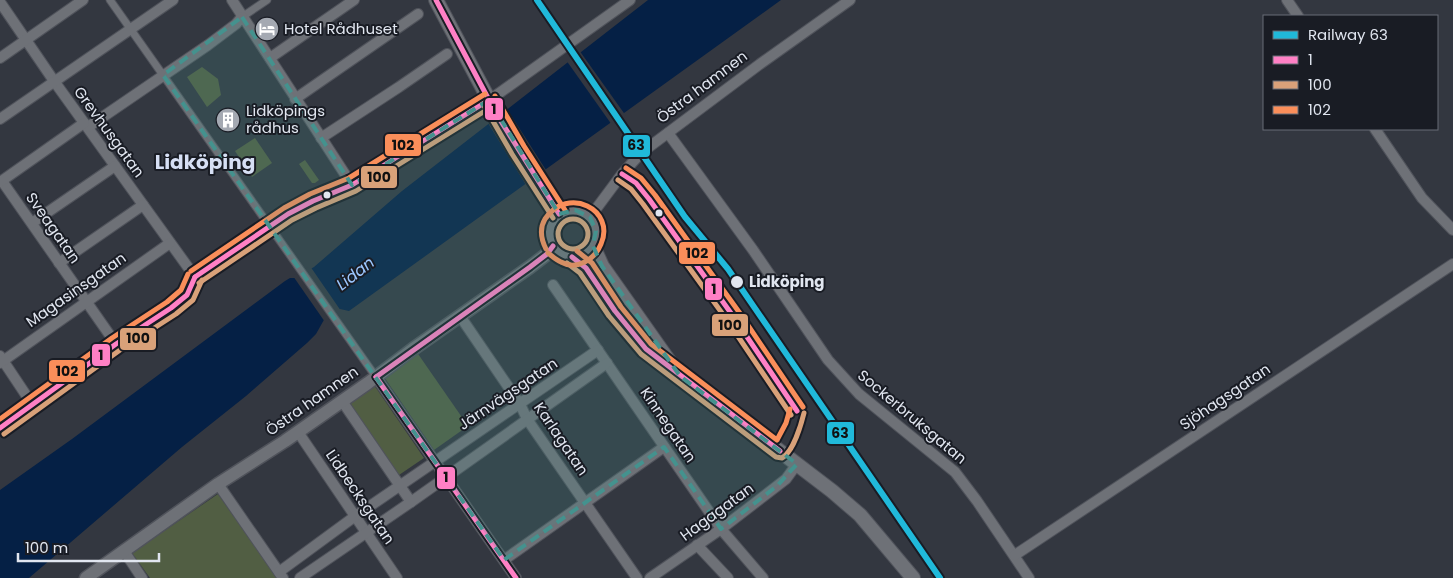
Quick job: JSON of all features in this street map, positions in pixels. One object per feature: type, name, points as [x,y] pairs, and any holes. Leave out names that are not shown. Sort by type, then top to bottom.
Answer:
[{"type":"main road","points":[[436,0],[497,116],[559,214]]},
{"type":"main road","points":[[680,376],[602,266],[593,246],[596,231],[590,218],[583,212],[575,210],[559,214],[550,225],[549,232],[553,246],[563,255],[572,257],[586,268],[615,311],[646,349],[680,376],[797,464],[860,515],[913,578]]},
{"type":"main road","points":[[572,257],[584,254],[593,246]]},
{"type":"street","points":[[0,58],[83,0]]},
{"type":"street","points":[[110,0],[516,578]]},
{"type":"street","points":[[0,119],[173,0]]},
{"type":"street","points":[[232,0],[352,185],[474,111],[630,0]]},
{"type":"street","points":[[0,181],[86,125],[165,77],[267,0]]},
{"type":"street","points":[[270,58],[354,0]]},
{"type":"street","name":"Östra hamnen","points":[[590,218],[634,161],[760,64],[850,0]]},
{"type":"street","points":[[1287,0],[1297,15]]},
{"type":"street","name":"Grevhusgatan","points":[[0,2],[54,81],[195,277],[187,295],[171,308],[116,344]]},
{"type":"street","points":[[296,99],[418,14]]},
{"type":"street","points":[[321,138],[447,54]]},
{"type":"street","points":[[1376,130],[1422,198],[1453,230]]},
{"type":"street","name":"Sockerbruksgatan","points":[[668,133],[753,250],[828,360],[859,394],[955,472],[1015,555],[1029,578]]},
{"type":"street","points":[[32,223],[115,166]]},
{"type":"street","name":"Sveagatan","points":[[0,181],[32,223],[116,344]]},
{"type":"street","points":[[59,263],[143,205]]},
{"type":"street","name":"Magasinsgatan","points":[[1,360],[170,243]]},
{"type":"street","name":"Östra hamnen","points":[[86,578],[218,484],[298,432],[376,377],[530,267],[547,254],[553,246]]},
{"type":"street","name":"Sjöhagsgatan","points":[[1015,555],[1453,264]]},
{"type":"street","name":"Kinnegatan","points":[[553,285],[721,529],[763,578]]},
{"type":"street","name":"Karlagatan","points":[[460,316],[637,578]]},
{"type":"street","points":[[0,428],[116,344]]},
{"type":"street","name":"Järnvägsgatan","points":[[281,575],[354,516],[598,350]]},
{"type":"street","points":[[1,360],[32,404]]},
{"type":"street","name":"Järnvägsgatan","points":[[300,578],[607,363]]},
{"type":"street","points":[[342,401],[411,502]]},
{"type":"street","name":"Lidbecksgatan","points":[[298,432],[397,578]]},
{"type":"street","points":[[504,560],[664,447]]},
{"type":"street","name":"Hagagatan","points":[[650,578],[721,529],[782,482],[797,464]]},
{"type":"street","points":[[218,484],[281,575]]},
{"type":"street","points":[[698,545],[728,578]]},
{"type":"street","points":[[124,551],[142,578]]},
{"type":"highlighted area","points":[[242,17],[352,185],[489,100],[559,214],[575,210],[590,217],[596,231],[593,246],[602,266],[680,376],[797,464],[777,486],[721,529],[664,447],[504,560],[163,75]]},
{"type":"green space","points":[[202,67],[218,79],[221,95],[207,107],[187,77]]},
{"type":"green space","points":[[255,138],[272,163],[252,177],[235,151]]},
{"type":"green space","points":[[305,160],[319,180],[315,183],[312,183],[299,164]]},
{"type":"green space","points":[[416,351],[468,426],[434,450],[382,374]]},
{"type":"green space","points":[[372,382],[424,458],[399,475],[347,399]]},
{"type":"green space","points":[[218,494],[277,578],[150,578],[132,553]]},
{"type":"water","name":"Lidan","points":[[648,0],[781,0],[349,311],[340,309],[325,318],[316,334],[307,343],[29,578],[0,578],[0,490],[285,281],[295,278],[314,267],[402,191]]},
{"type":"pier","points":[[579,50],[626,116],[612,125],[566,60]]},
{"type":"pier","points":[[507,109],[546,170],[526,185],[488,123]]},
{"type":"pier","points":[[310,266],[341,311],[325,322],[293,276]]},
{"type":"rail line","name":"63","points":[[537,0],[685,217],[728,269],[940,578]]},
{"type":"transit line","name":"1","points":[[436,0],[497,115],[559,214]]},
{"type":"transit line","name":"102","points":[[191,271],[284,208],[310,194],[349,178],[485,94]]},
{"type":"transit line","name":"102","points":[[495,96],[565,210]]},
{"type":"transit line","name":"1","points":[[195,277],[288,214],[313,201],[352,185],[489,100]]},
{"type":"transit line","name":"100","points":[[483,104],[553,218]]},
{"type":"transit line","name":"100","points":[[199,283],[292,220],[356,191],[493,106]]},
{"type":"transit line","name":"102","points":[[626,168],[641,178],[655,195],[739,312],[803,407]]},
{"type":"transit line","name":"1","points":[[622,174],[636,183],[649,199],[733,316],[797,411]]},
{"type":"transit line","name":"100","points":[[618,180],[631,189],[643,204],[727,320],[791,415]]},
{"type":"transit line","name":"102","points":[[546,249],[541,230],[545,219],[555,209],[566,204],[577,203],[587,206],[596,212],[602,221],[604,232],[601,244],[590,259],[585,262],[573,265],[567,264],[557,260],[548,253]]},
{"type":"transit line","name":"100","points":[[573,219],[584,223],[588,234],[584,245],[573,249],[562,245],[558,234],[562,223],[573,219]]},
{"type":"transit line","name":"1","points":[[376,377],[530,267],[547,254],[553,246]]},
{"type":"transit line","name":"102","points":[[577,251],[592,263],[621,307],[651,344],[777,440],[786,423],[790,409]]},
{"type":"transit line","name":"1","points":[[572,257],[586,268],[615,311],[646,349],[780,451]]},
{"type":"transit line","name":"100","points":[[567,263],[580,273],[609,316],[641,354],[776,457],[782,458],[790,450],[804,413]]},
{"type":"transit line","name":"102","points":[[0,419],[112,338],[167,302],[181,290],[188,274]]},
{"type":"transit line","name":"1","points":[[0,428],[116,344],[171,308],[187,295],[195,277]]},
{"type":"transit line","name":"100","points":[[4,434],[120,350],[176,314],[193,300],[202,280]]},
{"type":"transit line","name":"1","points":[[376,377],[516,578]]},
{"type":"place","name":"Hotel Rådhuset","points":[[267,29]]},
{"type":"place","name":"Lidköpings rådhus","points":[[228,120]]},
{"type":"place","name":"Lidköping","points":[[737,282]]},
{"type":"district","name":"Lidköping","points":[[205,162]]}]
